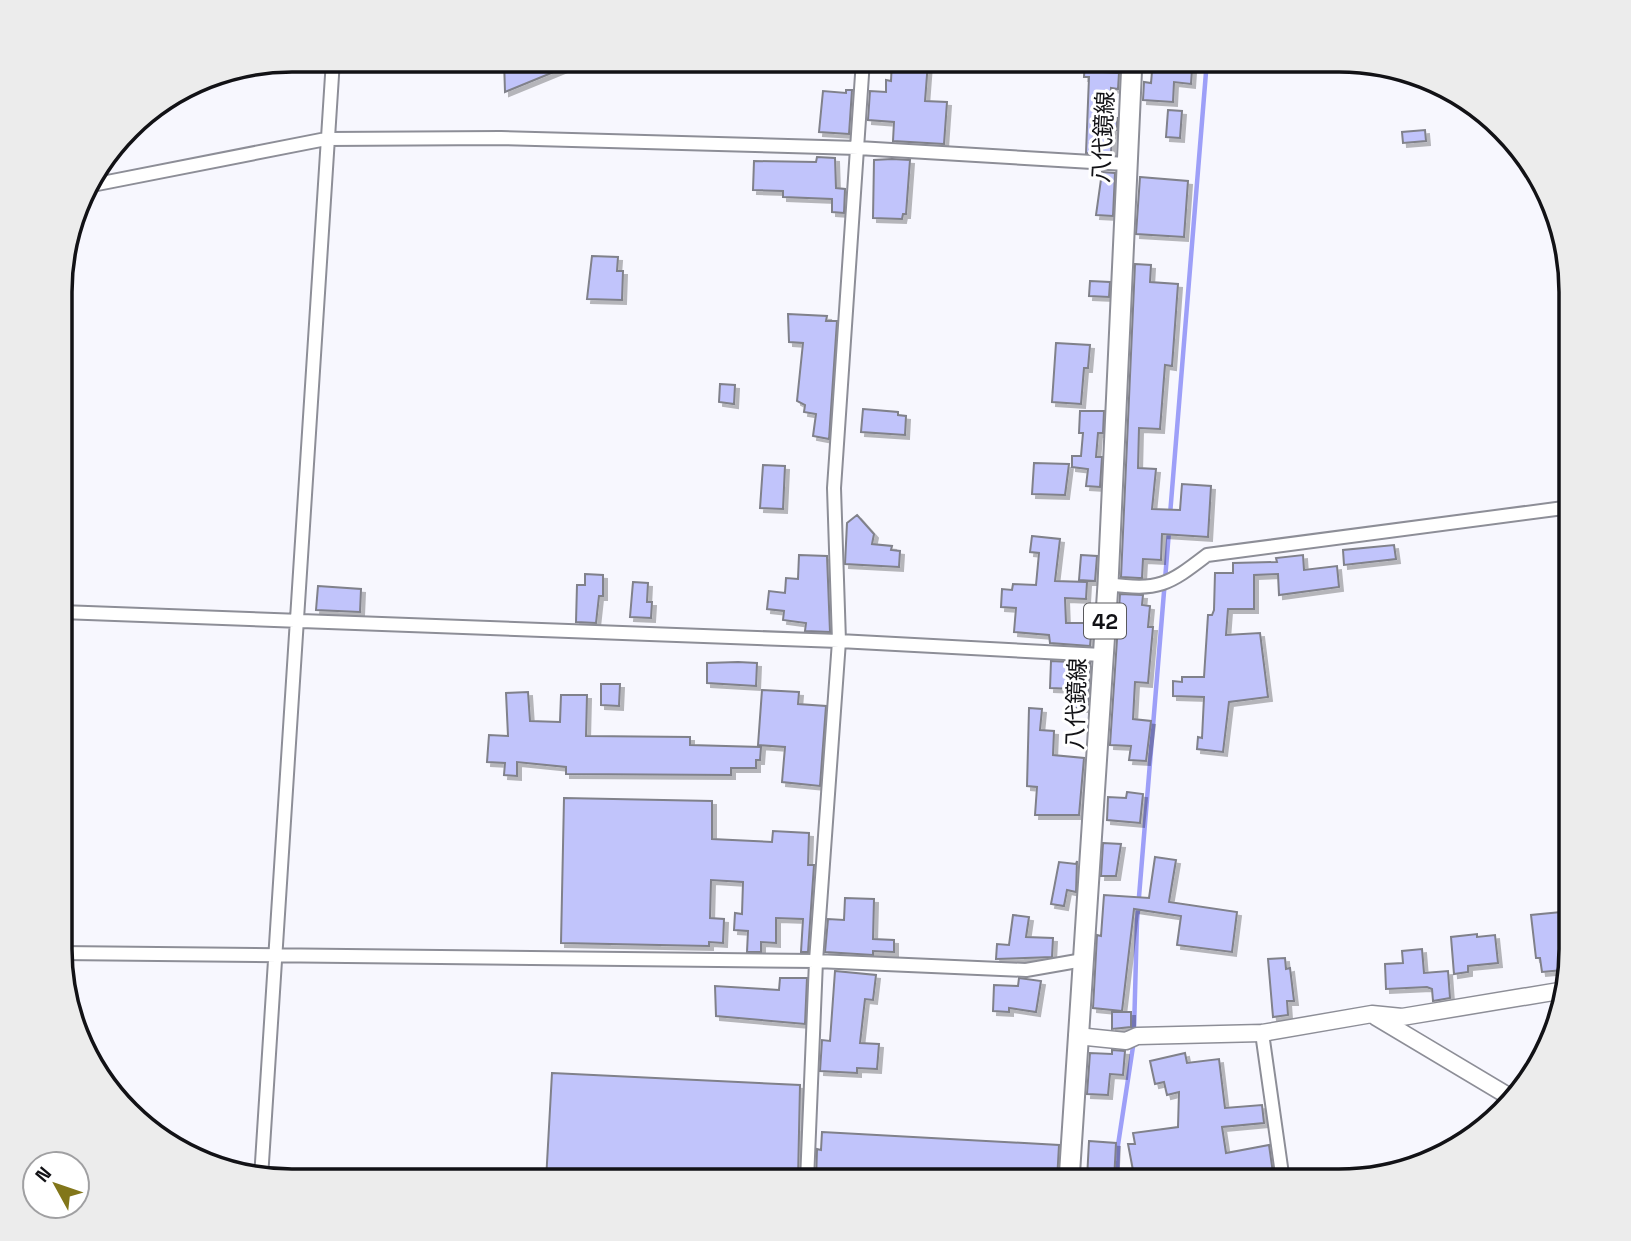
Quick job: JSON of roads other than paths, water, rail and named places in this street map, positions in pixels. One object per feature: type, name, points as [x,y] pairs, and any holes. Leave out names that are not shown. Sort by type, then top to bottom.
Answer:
[{"type":"main road","name":"八代鏡線","points":[[1070,1169],[1099,751],[1131,72]]},
{"type":"street","points":[[262,1167],[332,72]]},
{"type":"street","points":[[807,1169],[816,961],[839,641],[834,488],[862,72]]},
{"type":"street","points":[[100,183],[327,139],[501,138],[858,148],[1126,164]]},
{"type":"street","points":[[1108,584],[1163,585],[1208,555],[1559,509]]},
{"type":"street","points":[[72,612],[839,641],[1102,655]]},
{"type":"street","points":[[72,953],[816,961],[1026,970],[1083,960]]},
{"type":"street","points":[[1077,1036],[1132,1039],[1262,1033],[1372,1014],[1402,1017],[1555,992]]},
{"type":"street","points":[[1372,1014],[1504,1095]]},
{"type":"street","points":[[1262,1033],[1281,1169]]},
{"type":"waterway","points":[[1170,515],[1206,72]]},
{"type":"waterway","points":[[1134,1031],[1137,921],[1169,531]]},
{"type":"waterway","points":[[1117,1169],[1118,1145],[1134,1040]]}]
